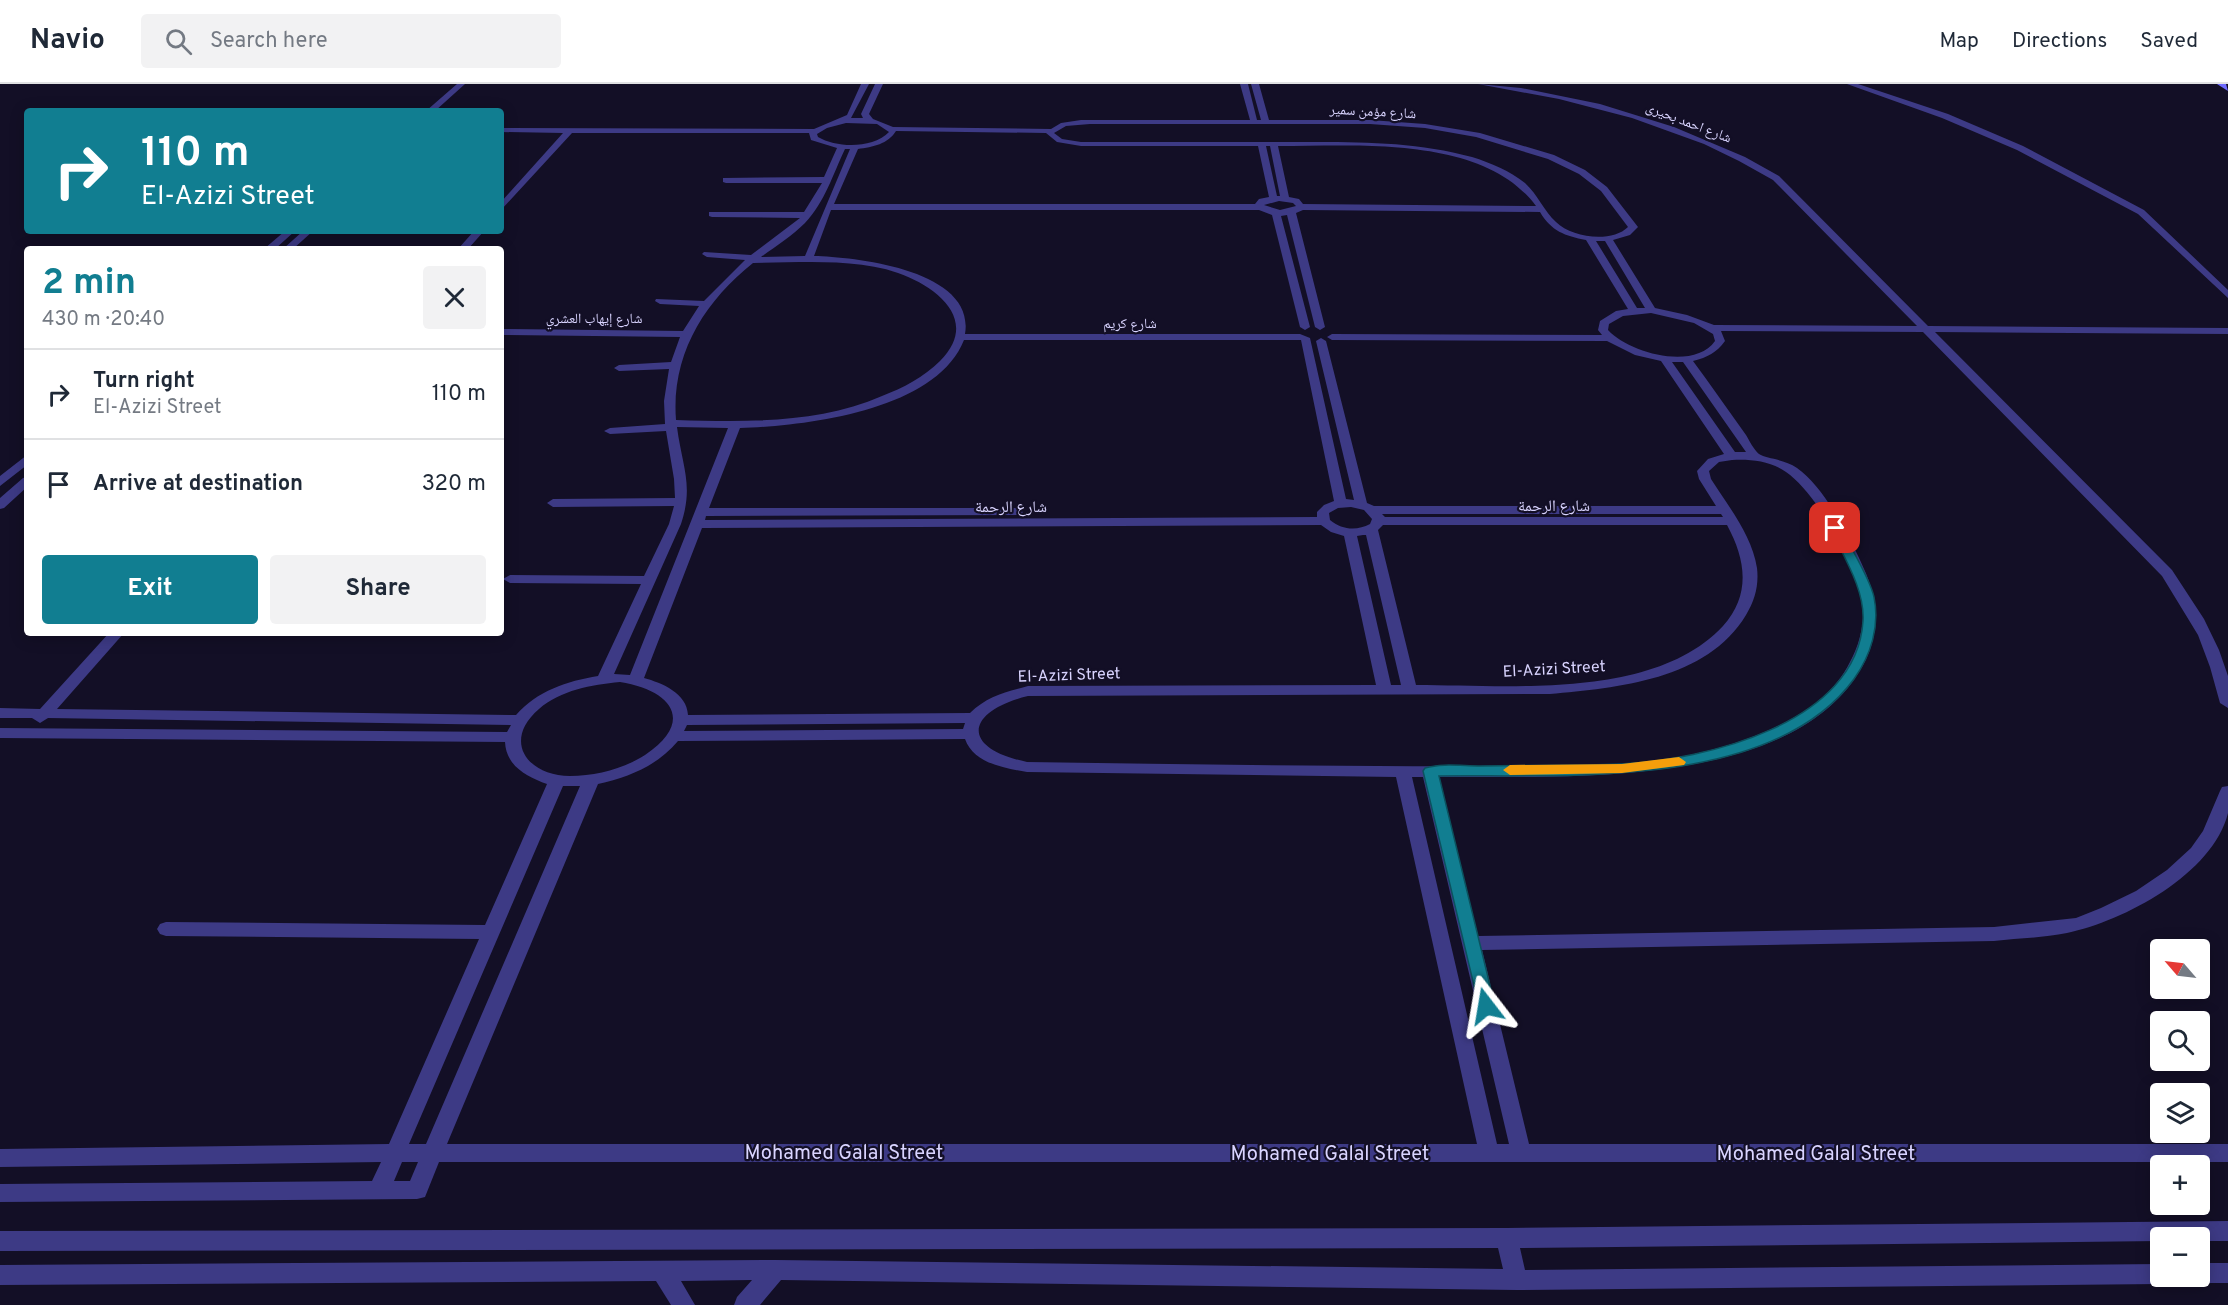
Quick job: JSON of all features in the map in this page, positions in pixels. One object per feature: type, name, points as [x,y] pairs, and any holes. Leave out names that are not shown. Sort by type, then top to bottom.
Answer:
[{"type":"main road","points":[[2221,84],[2228,89]]},
{"type":"street","points":[[433,108],[461,84]]},
{"type":"street","points":[[504,130],[814,133],[850,116],[865,84]]},
{"type":"street","points":[[871,122],[865,114],[879,84]]},
{"type":"street","points":[[1244,84],[1254,122]]},
{"type":"street","points":[[1256,84],[1266,122]]},
{"type":"street","name":"شارع احمد بحيرى","points":[[1482,84],[1545,94],[1621,112],[1708,141],[1776,178],[2167,573],[2203,629],[2223,680],[2228,703]]},
{"type":"street","points":[[1851,84],[1945,116],[2011,144],[2141,212],[2228,295]]},
{"type":"street","points":[[446,108],[469,88]]},
{"type":"street","points":[[814,133],[817,141],[824,144],[855,146],[879,142],[892,132],[885,124],[838,123]]},
{"type":"street","name":"شارع مؤمن سمير","points":[[892,132],[1051,133],[1062,126],[1077,123],[1406,124],[1477,135],[1530,150],[1582,172],[1596,181],[1614,200],[1633,228],[1626,235],[1608,239],[1589,238],[1558,229],[1519,181],[1489,166],[1453,155],[1397,146],[1082,144],[1061,141],[1051,133]]},
{"type":"street","points":[[504,135],[568,132]]},
{"type":"street","points":[[504,204],[568,132]]},
{"type":"street","points":[[1262,144],[1274,198]]},
{"type":"street","points":[[1274,144],[1285,198]]},
{"type":"street","points":[[604,679],[682,502],[683,483],[670,425],[670,392],[675,365],[687,334],[708,304],[752,259],[783,238],[807,215],[842,146]]},
{"type":"street","points":[[809,258],[855,146]]},
{"type":"street","points":[[726,180],[826,180]]},
{"type":"street","points":[[829,205],[1260,205],[1274,198],[1285,198],[1301,205],[1541,206]]},
{"type":"street","points":[[1260,205],[1276,213],[1291,212],[1301,205]]},
{"type":"street","points":[[1291,212],[1325,334],[1360,504],[1375,520],[1410,690]]},
{"type":"street","points":[[1276,213],[1341,503]]},
{"type":"street","points":[[712,214],[807,215]]},
{"type":"street","points":[[272,246],[286,234]]},
{"type":"street","points":[[291,246],[305,234]]},
{"type":"street","points":[[466,246],[476,234]]},
{"type":"street","points":[[1589,238],[1634,311]]},
{"type":"street","points":[[1608,239],[1651,310]]},
{"type":"street","points":[[610,431],[670,425],[735,426],[810,419],[878,402],[914,385],[941,367],[957,347],[961,319],[957,309],[939,290],[927,282],[875,265],[809,258],[752,259],[707,254]]},
{"type":"street","points":[[660,301],[708,304]]},
{"type":"street","points":[[1715,333],[1719,343],[1716,348],[1699,356],[1664,358],[1630,351],[1605,334],[1604,323],[1610,318],[1634,311],[1651,310],[1685,316],[1715,333],[2228,338]]},
{"type":"street","name":"شارع إيهاب العشري","points":[[504,332],[687,334]]},
{"type":"street","points":[[1931,334],[2228,332]]},
{"type":"street","name":"شارع كريم","points":[[960,334],[1605,334]]},
{"type":"street","points":[[1664,358],[1732,456]]},
{"type":"street","points":[[1686,358],[1755,457]]},
{"type":"street","points":[[619,368],[675,365]]},
{"type":"street","points":[[636,679],[735,426]]},
{"type":"street","name":"El-Azizi Street","points":[[1755,457],[1783,465],[1803,478],[1848,549],[1868,596],[1870,620],[1866,644],[1856,667],[1840,688],[1817,709],[1788,727],[1754,742],[1692,759],[1622,769],[1430,771],[1027,767],[1010,765],[988,757],[974,744],[972,726],[982,708],[994,699],[1028,691],[1584,687],[1646,675],[1696,655],[1730,627],[1742,612],[1751,579],[1747,558],[1727,515],[1705,479],[1703,471],[1707,464],[1717,458],[1755,457]]},
{"type":"street","points":[[0,482],[24,462]]},
{"type":"street","points":[[0,506],[24,484]]},
{"type":"street","points":[[553,503],[682,502]]},
{"type":"street","points":[[1360,504],[1333,505],[1323,517],[1334,529],[1350,532],[1385,690]]},
{"type":"street","name":"شارع الرحمة","points":[[1350,532],[1375,520],[1727,515]]},
{"type":"street","name":"شارع الرحمة","points":[[699,518],[1323,517]]},
{"type":"street","points":[[510,579],[649,580]]},
{"type":"street","points":[[26,734],[114,636]]},
{"type":"street","points":[[604,679],[636,679],[665,689],[680,708],[680,720],[674,736],[661,751],[641,764],[617,774],[591,780],[557,780],[527,769],[518,760],[513,749],[513,737],[521,720],[547,697],[584,682],[604,679]]},
{"type":"street","points":[[0,713],[521,720]]},
{"type":"street","points":[[680,720],[972,726]]},
{"type":"street","points":[[674,736],[972,726]]},
{"type":"street","points":[[0,733],[513,737]]},
{"type":"street","points":[[1403,771],[1489,1153]]},
{"type":"street","points":[[1430,771],[1521,1153]]},
{"type":"street","points":[[379,1190],[557,780]]},
{"type":"street","points":[[0,1193],[417,1190],[591,780]]},
{"type":"street","points":[[1471,943],[1994,934],[2075,924],[2118,909],[2159,884],[2197,853],[2215,824],[2228,791]]},
{"type":"street","points":[[166,929],[492,932]]},
{"type":"street","name":"Mohamed Galal Street","points":[[0,1158],[396,1153],[2228,1153]]},
{"type":"street","points":[[0,1240],[1507,1238],[2228,1231]]},
{"type":"street","points":[[1507,1238],[1516,1280]]},
{"type":"street","points":[[661,1270],[684,1305]]},
{"type":"street","points":[[745,1305],[776,1270]]},
{"type":"street","points":[[0,1275],[776,1270],[1516,1280],[2150,1274]]},
{"type":"street","points":[[2210,1273],[2228,1273]]},
{"type":"slow traffic","points":[[1510,770],[1622,769],[1679,762]]},
{"type":"route","points":[[1486,1006],[1430,771],[1622,769],[1670,764],[1754,742],[1788,727],[1817,709],[1840,688],[1856,667],[1866,644],[1870,620],[1868,596],[1848,549],[1835,528]]}]
